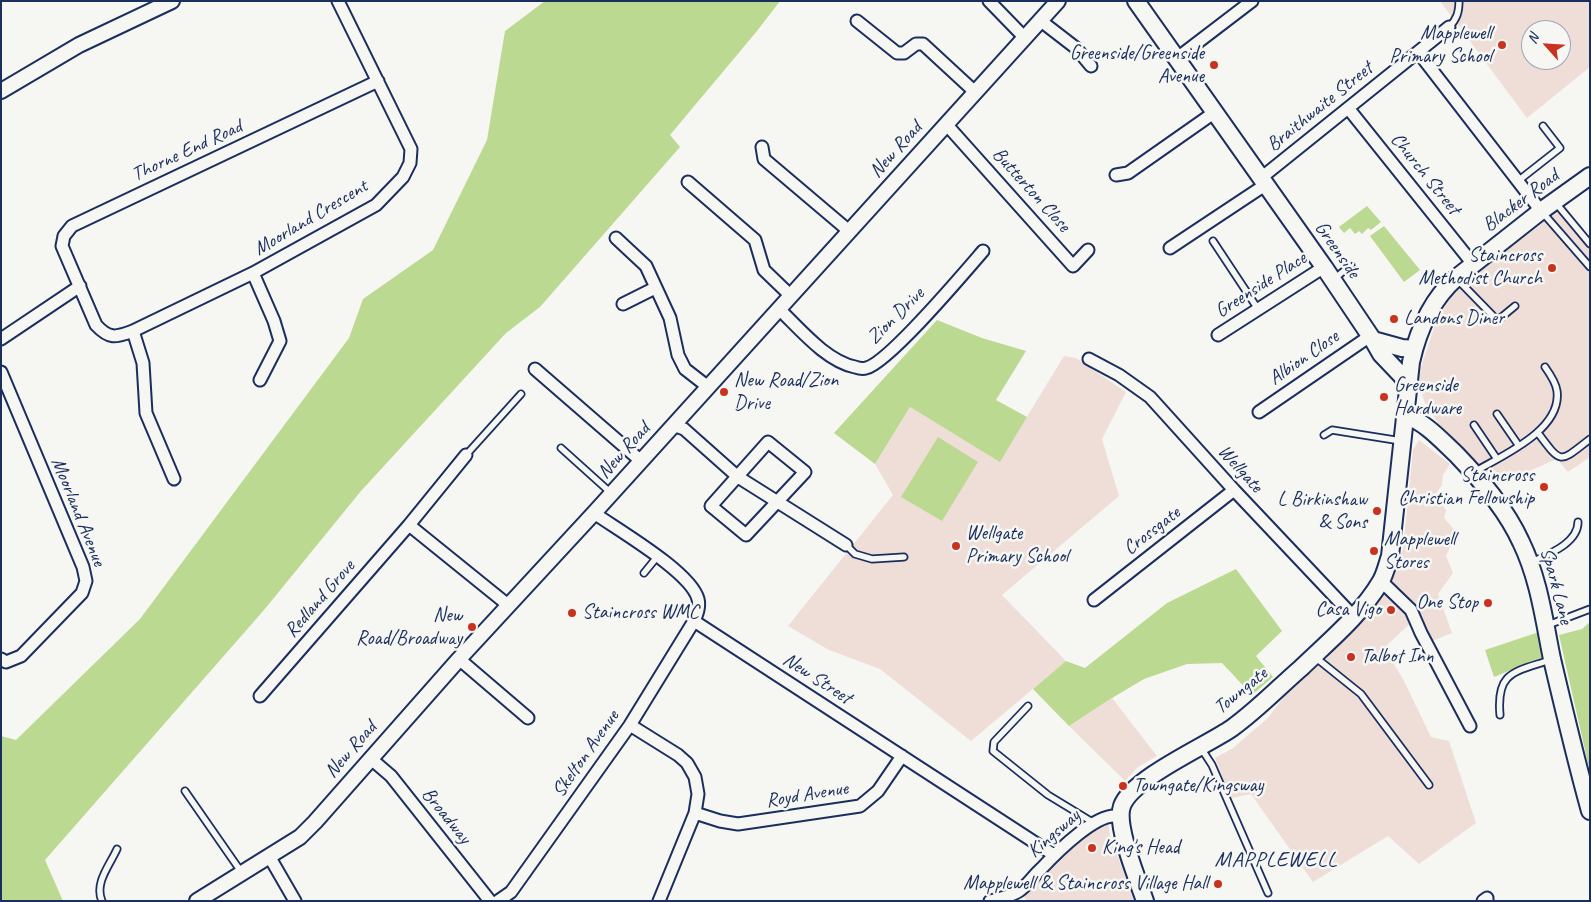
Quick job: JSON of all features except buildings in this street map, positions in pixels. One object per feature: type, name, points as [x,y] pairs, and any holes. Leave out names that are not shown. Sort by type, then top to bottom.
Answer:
[{"type":"main road","name":"Greenside","points":[[1136,1],[1328,274],[1381,354],[1401,375],[1408,386]]},
{"type":"main road","name":"Blacker Road","points":[[1408,386],[1414,349],[1426,318],[1447,285],[1541,211],[1590,176]]},
{"type":"main road","points":[[1372,338],[1402,348],[1414,349]]},
{"type":"main road","name":"Towngate","points":[[1120,817],[1126,798],[1141,783],[1231,728],[1256,709],[1353,616],[1381,581],[1390,556],[1393,537],[1408,386]]},
{"type":"main road","name":"Spark Lane","points":[[1405,415],[1418,420],[1474,472],[1510,522],[1521,541],[1530,563],[1546,625],[1552,659],[1590,811]]},
{"type":"main road","points":[[1120,817],[1123,835],[1145,901]]},
{"type":"street","points":[[1,91],[79,45],[172,1]]},
{"type":"street","name":"Moorland Crescent","points":[[80,286],[96,325],[104,334],[115,337],[134,331],[253,273],[376,204],[403,177],[410,164],[412,149],[338,1]]},
{"type":"street","points":[[989,1],[1025,38]]},
{"type":"street","name":"New Road","points":[[197,901],[300,837],[315,822],[459,659],[674,426],[706,388],[1058,1]]},
{"type":"street","points":[[1176,58],[1252,1]]},
{"type":"street","points":[[857,21],[897,52],[904,53],[916,44],[922,44],[975,92]]},
{"type":"street","points":[[1041,21],[1076,48],[1091,66]]},
{"type":"street","name":"Braithwaite Street","points":[[1263,182],[1348,108],[1449,27]]},
{"type":"street","points":[[1418,52],[1541,211]]},
{"type":"street","name":"Thorne End Road","points":[[80,286],[62,246],[64,236],[72,226],[378,81]]},
{"type":"street","name":"Church Street","points":[[1348,108],[1473,264]]},
{"type":"street","points":[[1116,175],[1128,173],[1214,112]]},
{"type":"street","name":"Butterton Close","points":[[946,124],[1073,266],[1088,250]]},
{"type":"street","points":[[762,147],[764,159],[849,231]]},
{"type":"street","points":[[688,182],[755,240],[764,270],[791,296]]},
{"type":"street","points":[[1170,248],[1263,182]]},
{"type":"street","points":[[616,238],[646,266],[670,318],[678,355],[685,369],[703,383],[706,388]]},
{"type":"street","name":"Zion Drive","points":[[779,309],[829,357],[856,368],[866,368],[888,354],[983,252]]},
{"type":"street","points":[[253,273],[274,321],[280,341],[260,380]]},
{"type":"street","name":"Greenside Place","points":[[1218,335],[1258,309],[1328,274]]},
{"type":"street","points":[[1,339],[80,286]]},
{"type":"street","points":[[622,304],[656,288]]},
{"type":"street","points":[[134,331],[143,363],[146,413],[174,479]]},
{"type":"street","name":"Albion Close","points":[[1260,412],[1372,338]]},
{"type":"street","name":"Wellgate","points":[[1089,360],[1119,375],[1150,397],[1234,490],[1353,616]]},
{"type":"street","points":[[535,369],[641,461]]},
{"type":"street","name":"Moorland Avenue","points":[[1,372],[83,567],[86,581],[82,593],[21,656],[6,662],[1,659]]},
{"type":"street","points":[[674,426],[684,430],[738,478],[846,545]]},
{"type":"street","points":[[768,442],[806,472],[779,502],[746,535],[711,506],[738,478],[768,442]]},
{"type":"street","name":"Redland Grove","points":[[260,696],[409,525],[466,455]]},
{"type":"street","name":"Crossgate","points":[[1094,600],[1234,490]]},
{"type":"street","points":[[594,513],[657,557],[692,586],[698,599],[698,612],[694,621]]},
{"type":"street","points":[[409,525],[508,605]]},
{"type":"street","points":[[1381,581],[1411,610],[1421,633],[1470,726]]},
{"type":"street","name":"Skelton Avenue","points":[[498,901],[511,892],[630,725],[694,621]]},
{"type":"street","name":"New Street","points":[[694,621],[1054,855]]},
{"type":"street","points":[[459,659],[528,718]]},
{"type":"street","points":[[630,725],[678,755],[687,763],[695,777],[698,794],[695,813],[659,901]]},
{"type":"street","name":"Royd Avenue","points":[[695,813],[720,821],[738,824],[860,806],[878,792],[902,756]]},
{"type":"street","name":"Broadway","points":[[370,758],[390,776],[490,901]]},
{"type":"street","name":"Kingsway","points":[[990,901],[1020,890],[1054,855],[1094,823],[1106,817],[1115,815],[1120,817]]},
{"type":"street","points":[[269,856],[295,901]]},
{"type":"street","points":[[1483,901],[1487,898],[1488,901]]},
{"type":"lane","points":[[1449,27],[1455,21],[1459,10],[1459,1]]},
{"type":"lane","points":[[1518,181],[1560,148],[1543,126]]},
{"type":"lane","points":[[1555,202],[1590,244]]},
{"type":"lane","points":[[1541,211],[1590,267]]},
{"type":"lane","points":[[1213,241],[1258,309]]},
{"type":"lane","points":[[1328,274],[1351,266]]},
{"type":"lane","points":[[1456,278],[1496,320],[1515,306]]},
{"type":"lane","points":[[1474,472],[1519,446],[1546,426],[1552,415],[1557,391],[1545,367]]},
{"type":"lane","points":[[466,455],[521,394]]},
{"type":"lane","points":[[1497,414],[1519,446]]},
{"type":"lane","points":[[1474,425],[1497,459]]},
{"type":"lane","points":[[1324,435],[1332,430],[1402,441]]},
{"type":"lane","points":[[1538,433],[1553,453],[1560,458],[1569,455],[1590,439]]},
{"type":"lane","points":[[560,448],[612,494]]},
{"type":"lane","points":[[1530,563],[1566,543],[1577,532],[1578,522]]},
{"type":"lane","points":[[846,545],[855,554],[872,558],[904,558]]},
{"type":"lane","points":[[644,573],[657,557]]},
{"type":"lane","points":[[1546,625],[1590,609]]},
{"type":"lane","points":[[1314,655],[1340,679],[1361,694],[1429,785]]},
{"type":"lane","points":[[1500,715],[1499,697],[1502,685],[1507,677],[1552,659]]},
{"type":"lane","points":[[1028,706],[994,742],[994,751],[1048,794],[1094,823]]},
{"type":"lane","points":[[1200,746],[1212,765],[1268,893]]},
{"type":"lane","points":[[185,791],[242,873]]},
{"type":"lane","points":[[102,901],[100,884],[117,849]]},
{"type":"shaded area","name":"Mapplewell Primary School","points":[[1440,1],[1590,1],[1590,67],[1527,118]]},
{"type":"shaded area","points":[[1565,206],[1590,238],[1590,457],[1568,472],[1557,459],[1499,484],[1444,432],[1425,403],[1417,379],[1436,322],[1455,290]]},
{"type":"shaded area","name":"Wellgate Primary School","points":[[1064,356],[1076,358],[1126,392],[1102,439],[1119,496],[1002,595],[1066,661],[971,741],[880,669],[829,650],[788,626],[893,495],[875,464],[910,407],[1000,461]]},
{"type":"shaded area","points":[[1419,440],[1450,464],[1443,475],[1442,485],[1435,495],[1446,510],[1444,518],[1457,533],[1446,556],[1453,573],[1438,594],[1452,633],[1432,641],[1416,618],[1384,648],[1403,679],[1431,737],[1449,741],[1476,823],[1419,864],[1388,836],[1313,882],[1251,794],[1231,798],[1215,758],[1233,748],[1268,718],[1292,686],[1385,585],[1403,550],[1413,450]]},
{"type":"shaded area","points":[[1112,698],[1157,756],[1138,767],[1125,781],[1069,726]]},
{"type":"shaded area","points":[[1108,822],[1110,835],[1134,901],[1027,901],[1022,895],[1054,860],[1095,827]]},
{"type":"green space","points":[[545,1],[780,1],[670,135],[680,147],[540,307],[506,333],[361,491],[264,610],[45,860],[63,901],[1,901],[1,736],[16,740],[140,619],[349,338],[363,299],[433,250],[487,140],[505,31]]},
{"type":"green space","points":[[1367,206],[1381,222],[1371,230],[1368,228],[1362,234],[1359,231],[1355,234],[1350,228],[1344,233],[1339,227]]},
{"type":"green space","points":[[1384,226],[1420,270],[1404,282],[1370,236]]},
{"type":"green space","points":[[937,320],[982,338],[1026,351],[996,400],[1027,417],[1000,462],[910,407],[875,464],[834,433]]},
{"type":"green space","points":[[938,437],[978,462],[942,521],[901,497]]},
{"type":"green space","points":[[1236,569],[1282,631],[1256,656],[1273,677],[1252,695],[1222,663],[1187,664],[1144,679],[1069,726],[1033,689],[1066,661],[1085,668],[1167,603]]},
{"type":"green space","points":[[1590,622],[1590,772],[1559,635],[1582,629]]},
{"type":"green space","points":[[1539,632],[1545,656],[1494,677],[1485,650]]},
{"type":"place","name":"Mapplewell Primary School","points":[[1502,45]]},
{"type":"place","name":"Greenside/Greenside Avenue","points":[[1214,65]]},
{"type":"place","name":"Staincross Methodist Church","points":[[1552,268]]},
{"type":"place","name":"Landons Diner","points":[[1394,319]]},
{"type":"place","name":"New Road/Zion Drive","points":[[724,392]]},
{"type":"place","name":"Greenside Hardware","points":[[1384,397]]},
{"type":"place","name":"Staincross Christian Fellowship","points":[[1544,487]]},
{"type":"place","name":"L Birkinshaw & Sons","points":[[1377,511]]},
{"type":"place","name":"Wellgate Primary School","points":[[956,546]]},
{"type":"place","name":"Mapplewell Stores","points":[[1374,551]]},
{"type":"place","name":"One Stop","points":[[1488,603]]},
{"type":"place","name":"Casa Vigo","points":[[1391,610]]},
{"type":"place","name":"Staincross WMC","points":[[572,613]]},
{"type":"place","name":"New Road/Broadway","points":[[472,627]]},
{"type":"place","name":"Talbot Inn","points":[[1351,657]]},
{"type":"place","name":"Towngate/Kingsway","points":[[1123,786]]},
{"type":"place","name":"King's Head","points":[[1092,848]]},
{"type":"place","name":"Mapplewell & Staincross Village Hall","points":[[1218,884]]},
{"type":"district","name":"MAPPLEWELL","points":[[1276,860]]}]
